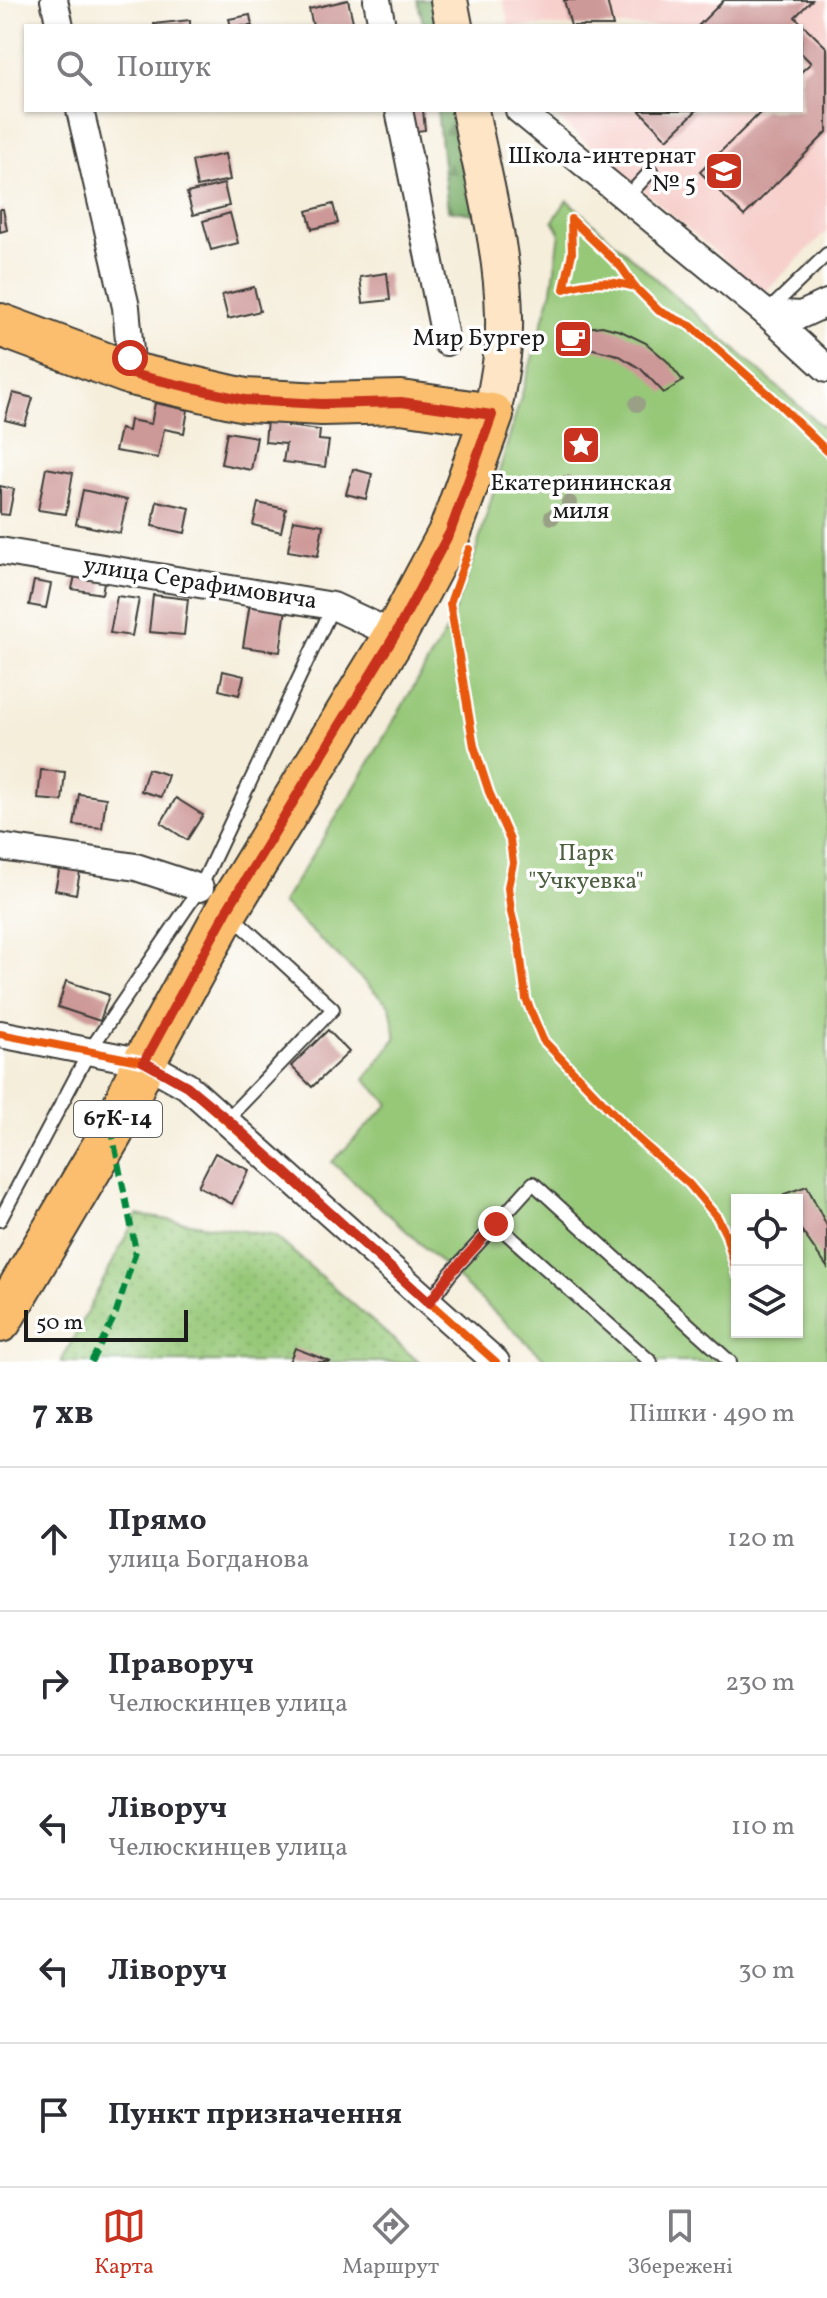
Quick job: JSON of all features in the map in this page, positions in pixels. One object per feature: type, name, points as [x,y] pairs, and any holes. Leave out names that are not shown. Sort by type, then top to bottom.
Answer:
[{"type":"main road","points":[[449,0],[454,24]]},
{"type":"main road","name":"67К-14","points":[[0,1321],[112,1132],[213,899],[395,635],[450,532],[492,415],[505,319],[501,274],[470,112]]},
{"type":"main road","points":[[0,325],[132,374],[245,400],[322,404],[401,402],[492,415]]},
{"type":"street","points":[[54,0],[60,24]]},
{"type":"street","points":[[377,0],[382,24]]},
{"type":"street","points":[[80,112],[126,307],[132,374]]},
{"type":"street","points":[[399,112],[446,342]]},
{"type":"street","points":[[521,112],[766,313],[827,369]]},
{"type":"street","points":[[766,313],[801,315],[827,303]]},
{"type":"street","name":"улица Серафимовича","points":[[0,551],[333,606],[395,635]]},
{"type":"street","points":[[0,847],[136,867],[213,899]]},
{"type":"street","points":[[0,1034],[144,1062],[187,1086],[496,1362]]},
{"type":"lane","points":[[626,198],[651,171]]},
{"type":"lane","points":[[766,313],[827,254]]},
{"type":"lane","points":[[0,1220],[90,1050],[213,899],[333,606]]},
{"type":"lane","points":[[213,899],[333,1009],[227,1119]]},
{"type":"lane","points":[[429,1303],[451,1273],[533,1183],[730,1362]]},
{"type":"lane","points":[[496,1224],[651,1362]]},
{"type":"shaded area","name":"Школа-интернат № 5","points":[[503,0],[827,0],[827,231],[764,293],[550,112],[803,112],[803,24],[509,24]]},
{"type":"green space","points":[[417,0],[441,0],[446,24],[423,24]]},
{"type":"green space","points":[[437,112],[462,112],[482,215],[448,210]]},
{"type":"green space","name":"Парк \"Учкуевка\"","points":[[567,200],[827,431],[827,1362],[548,1362],[332,1162],[389,1104],[365,1079],[396,1038],[390,1006],[282,903],[349,797],[448,628],[474,558],[552,290],[560,233],[553,221]]},
{"type":"green space","points":[[137,1215],[275,1236],[419,1362],[61,1362]]},
{"type":"building","points":[[348,0],[354,24],[313,24],[309,9]]},
{"type":"building","points":[[564,0],[607,0],[613,24],[570,24]]},
{"type":"building","points":[[724,0],[812,0],[795,17],[802,24],[700,24]]},
{"type":"building","points":[[250,15],[252,24],[230,24],[229,19]]},
{"type":"building","points":[[190,20],[190,24],[154,24]]},
{"type":"building","points":[[803,25],[827,48],[827,132],[744,216],[700,172],[761,112],[803,112],[803,70],[811,63],[803,55]]},
{"type":"building","points":[[406,112],[423,112],[425,130],[409,132]]},
{"type":"building","points":[[641,112],[695,112],[667,139]]},
{"type":"building","points":[[225,154],[230,180],[197,187],[192,161]]},
{"type":"building","points":[[224,184],[229,206],[193,215],[187,193]]},
{"type":"building","points":[[333,204],[338,223],[312,229],[307,211]]},
{"type":"building","points":[[0,209],[3,209],[7,230],[0,232]]},
{"type":"building","points":[[230,213],[238,243],[211,250],[203,221]]},
{"type":"building","points":[[387,273],[390,300],[363,303],[360,277]]},
{"type":"building","points":[[254,287],[260,311],[228,319],[222,295]]},
{"type":"building","points":[[602,326],[646,343],[667,361],[683,381],[664,393],[641,369],[618,355],[589,348],[568,351],[560,331]]},
{"type":"building","points":[[13,393],[33,398],[25,425],[5,420]]},
{"type":"building","points":[[155,403],[188,410],[184,433],[164,429],[158,458],[115,451],[120,429],[128,431],[130,420],[151,424]]},
{"type":"building","points":[[267,420],[320,430],[319,440],[329,441],[325,467],[283,462],[286,444],[265,442]]},
{"type":"building","points":[[227,432],[257,437],[251,470],[221,464]]},
{"type":"building","points":[[46,468],[73,473],[66,514],[38,510]]},
{"type":"building","points":[[353,469],[372,474],[366,499],[346,494]]},
{"type":"building","points":[[0,486],[14,489],[9,515],[0,514]]},
{"type":"building","points":[[83,490],[127,500],[120,533],[76,524]]},
{"type":"building","points":[[157,501],[190,508],[185,533],[152,526]]},
{"type":"building","points":[[258,503],[286,509],[281,532],[253,525]]},
{"type":"building","points":[[293,520],[323,525],[318,556],[288,551]]},
{"type":"building","points":[[76,571],[105,576],[102,594],[72,589]]},
{"type":"building","points":[[34,581],[51,584],[46,608],[29,605]]},
{"type":"building","points":[[153,595],[188,599],[184,635],[149,632]]},
{"type":"building","points":[[117,596],[139,599],[132,636],[110,633]]},
{"type":"building","points":[[250,603],[286,609],[280,652],[243,647]]},
{"type":"building","points":[[223,671],[244,676],[239,695],[219,690]]},
{"type":"building","points":[[148,769],[168,775],[161,797],[141,791]]},
{"type":"building","points":[[41,770],[65,772],[62,801],[38,799]]},
{"type":"building","points":[[79,794],[106,798],[102,828],[74,825]]},
{"type":"building","points":[[176,798],[203,815],[187,840],[161,823]]},
{"type":"building","points":[[61,862],[81,866],[76,894],[55,890]]},
{"type":"building","points":[[66,981],[109,995],[100,1021],[58,1007]]},
{"type":"building","points":[[328,1030],[349,1052],[312,1087],[291,1066]]},
{"type":"building","points":[[215,1153],[249,1170],[232,1204],[198,1186]]},
{"type":"building","points":[[807,1186],[827,1226],[827,1267],[803,1233],[803,1194],[784,1194]]},
{"type":"building","points":[[295,1348],[331,1362],[289,1362]]},
{"type":"marked path","points":[[91,1362],[115,1316],[136,1251],[112,1132]]},
{"type":"cycle path","points":[[635,287],[600,282],[564,289],[572,253],[571,219],[621,267],[635,287],[659,311],[691,326],[772,397],[827,451]]},
{"type":"cycle path","points":[[469,549],[450,603],[474,746],[489,792],[510,840],[513,863],[508,887],[526,999],[543,1040],[638,1139],[689,1184],[717,1217],[735,1266]]},
{"type":"cycle path","points":[[0,1034],[144,1062],[187,1086],[496,1362]]},
{"type":"place","name":"Школа-интернат № 5","points":[[724,171]]},
{"type":"place","name":"Мир Бургер","points":[[573,339]]},
{"type":"place","name":"Екатерининская миля","points":[[581,445]]},
{"type":"route","points":[[130,358],[132,374],[245,400],[300,404],[401,402],[492,415],[450,532],[395,635],[227,910],[144,1062],[187,1086],[227,1119],[429,1303],[451,1273],[496,1224]]}]
